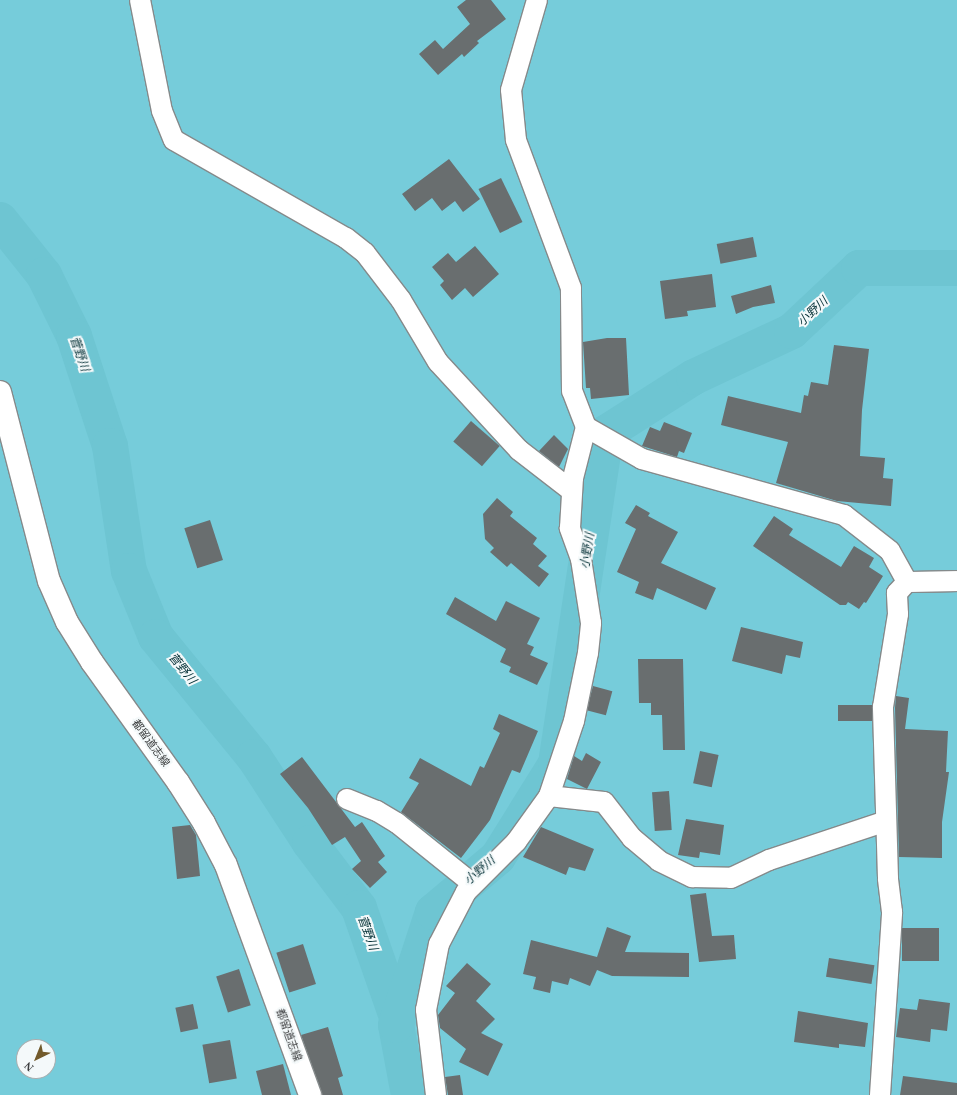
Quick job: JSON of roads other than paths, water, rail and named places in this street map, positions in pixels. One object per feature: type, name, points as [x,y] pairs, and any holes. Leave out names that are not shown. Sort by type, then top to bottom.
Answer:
[{"type":"main road","name":"都留道志線","points":[[0,392],[49,582],[68,622],[92,662],[178,782],[204,822],[226,864],[310,1095]]},
{"type":"street","points":[[140,0],[162,112],[174,140],[339,234],[365,253],[402,300],[438,362],[519,450],[572,491]]},
{"type":"street","points":[[436,1095],[426,1010],[438,944],[466,892],[516,842],[549,796],[574,721],[588,653],[591,622],[581,559],[570,528],[572,491],[586,427],[572,391],[571,288],[516,140],[511,90],[537,0]]},
{"type":"street","points":[[586,427],[642,459],[844,515],[890,551],[907,582]]},
{"type":"street","points":[[880,1095],[892,912],[886,821],[883,707],[898,614],[897,594],[907,582],[957,581]]},
{"type":"street","points":[[549,796],[604,802],[632,838],[659,861],[692,878],[731,878],[769,860],[886,821]]},
{"type":"street","points":[[347,799],[377,811],[397,823],[473,884]]},
{"type":"waterway","name":"菅野川","points":[[0,220],[44,275],[74,336],[110,446],[129,571],[156,637],[254,757],[310,843],[359,908],[397,1017]]},
{"type":"waterway","name":"小野川","points":[[409,1095],[396,1025],[433,912],[498,857],[556,764],[606,433],[694,377],[792,331],[859,268],[957,268]]}]
